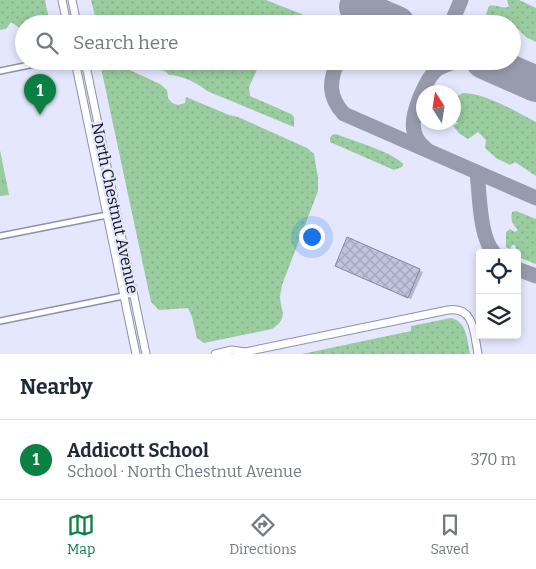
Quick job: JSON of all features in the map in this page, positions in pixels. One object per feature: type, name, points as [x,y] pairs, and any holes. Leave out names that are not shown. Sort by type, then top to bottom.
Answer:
[{"type":"main road","points":[[62,0],[65,15]]},
{"type":"main road","points":[[72,0],[75,15]]},
{"type":"main road","name":"North Chestnut Avenue","points":[[77,70],[136,354]]},
{"type":"main road","name":"North Chestnut Avenue","points":[[87,70],[146,354]]},
{"type":"main road","points":[[215,354],[232,350],[244,353],[458,309],[465,313],[472,326],[478,354]]},
{"type":"street","points":[[0,71],[15,68]]},
{"type":"street","points":[[0,236],[117,213]]},
{"type":"street","points":[[0,321],[133,294]]},
{"type":"green space","points":[[0,0],[45,0],[48,15],[15,15],[15,25],[11,22],[6,29],[0,30]]},
{"type":"green space","points":[[91,0],[266,0],[304,15],[95,15]]},
{"type":"green space","points":[[507,0],[519,0],[536,8],[536,42],[521,32],[521,15],[486,14],[489,6],[509,7]]},
{"type":"green space","points":[[101,70],[130,70],[160,84],[167,90],[168,98],[172,103],[178,105],[185,103],[186,97],[238,117],[307,148],[314,154],[318,191],[282,285],[280,297],[283,314],[281,321],[277,325],[272,329],[204,343],[197,338],[188,308],[159,310],[151,302]]},
{"type":"green space","points":[[161,70],[257,70],[249,87],[250,96],[291,114],[294,117],[294,127],[207,91],[189,80],[169,75]]},
{"type":"green space","points":[[461,94],[482,96],[536,122],[536,176],[515,162],[510,165],[496,158],[485,148],[486,140],[478,132],[468,139],[460,134],[456,130],[461,130]]},
{"type":"green space","points":[[336,134],[390,155],[403,164],[402,167],[394,170],[330,142],[332,135]]},
{"type":"green space","points":[[0,150],[9,195],[0,196]]},
{"type":"green space","points":[[516,211],[536,219],[536,264],[521,258],[521,249],[516,249],[515,245],[512,245],[510,249],[506,247],[506,232],[510,229],[515,232],[518,230],[511,218],[512,212]]},
{"type":"green space","points":[[451,318],[463,327],[470,354],[302,354],[411,331],[411,326]]},
{"type":"building","points":[[347,237],[420,269],[408,298],[335,266]]},
{"type":"taxiway","points":[[455,15],[461,0]]},
{"type":"taxiway","points":[[335,70],[332,82],[333,95],[344,114],[536,198]]},
{"type":"taxiway","points":[[426,149],[416,138],[413,125],[420,97],[428,80],[437,70]]},
{"type":"taxiway","points":[[477,173],[483,226],[491,249]]},
{"type":"taxiway","points":[[521,270],[536,276]]},
{"type":"runway","points":[[357,7],[376,15]]},
{"type":"runway","points":[[504,70],[536,84]]},
{"type":"place","name":"Addicott School","points":[[40,115]]}]
